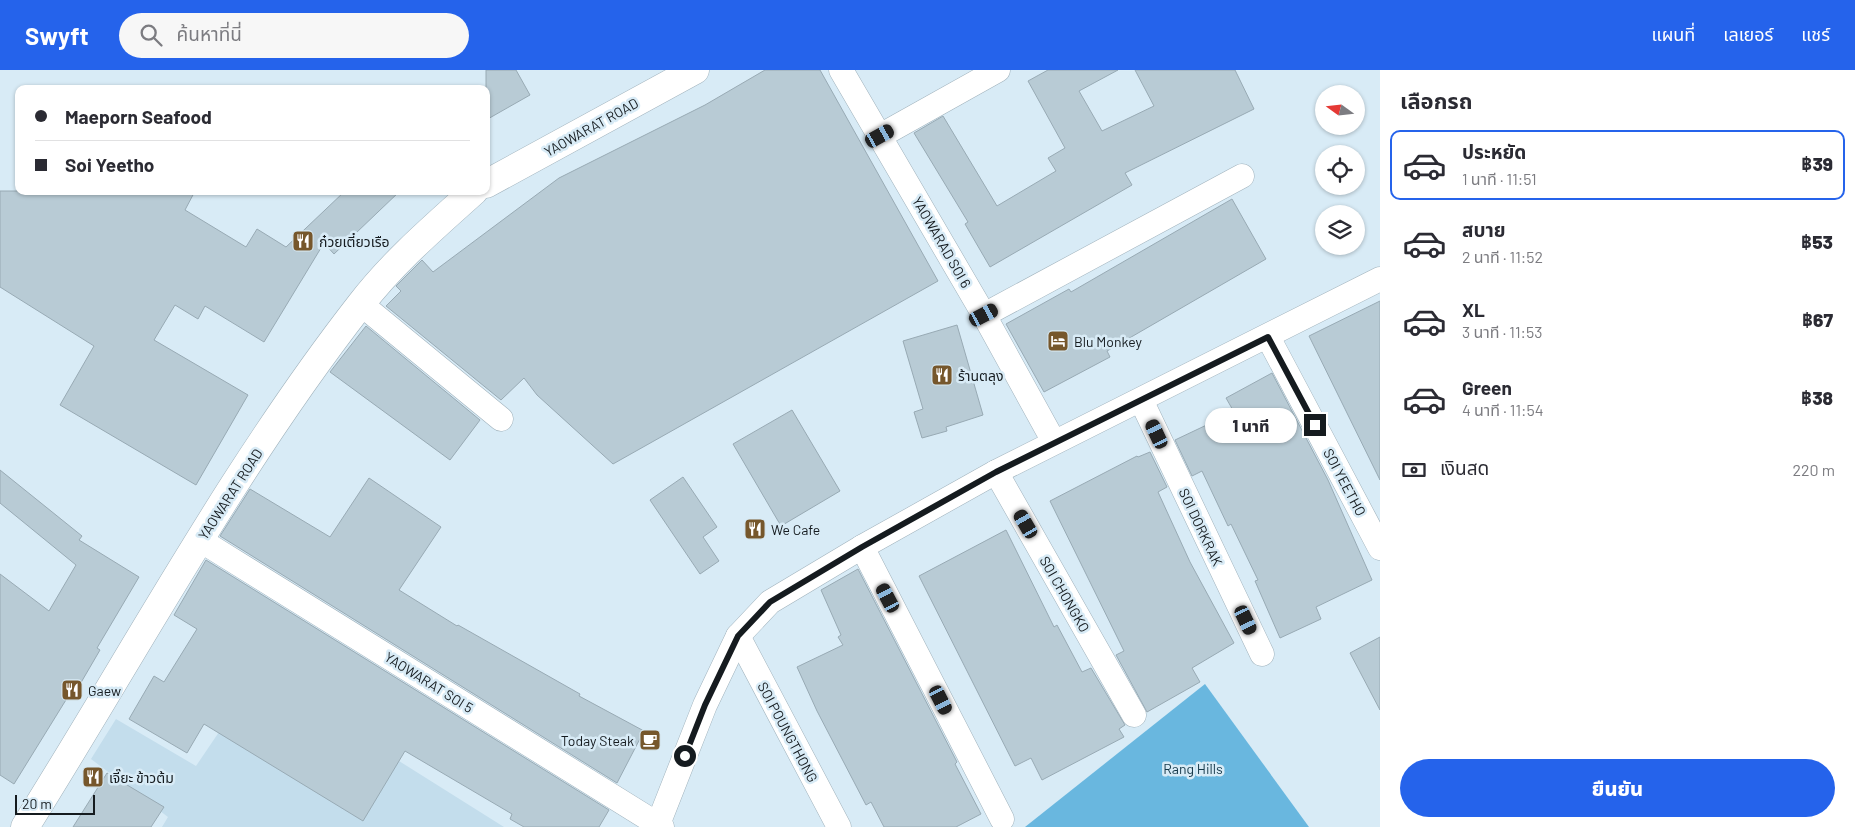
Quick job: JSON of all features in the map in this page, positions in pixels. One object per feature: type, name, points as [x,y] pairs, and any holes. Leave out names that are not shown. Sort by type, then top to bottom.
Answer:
[{"type":"main road","name":"YAOWARAT ROAD","points":[[490,182],[695,70]]},
{"type":"main road","name":"YAOWARAT ROAD","points":[[25,827],[200,540],[279,417],[361,304],[408,251],[470,195]]},
{"type":"street","name":"YAOWARAD SOI 6","points":[[841,70],[984,315],[1054,442]]},
{"type":"street","points":[[880,136],[998,70]]},
{"type":"street","points":[[984,315],[1242,176]]},
{"type":"street","points":[[659,826],[705,705],[738,636],[770,602],[862,547],[996,472],[1268,337],[1380,279]]},
{"type":"street","points":[[361,304],[501,419]]},
{"type":"street","name":"SOI YEETHO","points":[[1268,337],[1380,548]]},
{"type":"street","name":"SOI DORKRAK","points":[[1141,400],[1262,654]]},
{"type":"street","name":"SOI CHONGKO","points":[[996,472],[1134,715]]},
{"type":"street","name":"YAOWARAT SOI 5","points":[[200,540],[659,826]]},
{"type":"street","points":[[862,547],[1002,819]]},
{"type":"street","name":"SOI POUNGTHONG","points":[[738,636],[839,827]]},
{"type":"shaded area","points":[[259,673],[504,827],[162,827],[168,817],[91,759],[116,719],[196,766]]},
{"type":"green space","name":"Rang Hills","points":[[1205,684],[1309,827],[1025,827]]},
{"type":"building","points":[[486,70],[516,70],[530,95],[490,118],[490,85],[486,85]]},
{"type":"building","points":[[765,70],[820,70],[938,281],[613,464],[537,395],[524,378],[501,400],[386,306],[401,291],[396,286],[422,260],[433,272],[559,178],[705,105]]},
{"type":"building","points":[[1048,70],[1118,70],[1079,91],[1102,131],[1154,106],[1135,70],[1235,70],[1254,109],[1125,173],[1132,185],[990,267],[965,224],[968,222],[914,133],[943,116],[997,206],[1056,171],[1048,158],[1065,148],[1028,81]]},
{"type":"building","points":[[0,191],[15,191],[15,195],[193,195],[185,210],[246,247],[257,229],[286,247],[341,195],[396,195],[334,254],[324,243],[264,342],[205,306],[198,319],[175,305],[154,340],[248,395],[196,485],[60,405],[94,346],[0,287]]},
{"type":"building","points":[[1232,199],[1266,259],[1107,351],[1110,357],[1044,392],[1006,324],[1069,289],[1071,292]]},
{"type":"building","points":[[1380,301],[1380,480],[1309,336]]},
{"type":"building","name":"ร้านตลุง","points":[[957,325],[983,415],[946,427],[947,431],[922,438],[914,412],[923,409],[903,341]]},
{"type":"building","points":[[366,326],[480,420],[450,460],[330,372]]},
{"type":"building","points":[[1272,373],[1328,480],[1372,580],[1316,607],[1321,619],[1280,638],[1255,581],[1258,580],[1231,524],[1228,526],[1202,471],[1192,476],[1175,440],[1234,412],[1226,398]]},
{"type":"building","points":[[792,410],[840,491],[781,526],[733,444]]},
{"type":"building","points":[[1150,452],[1167,487],[1158,492],[1190,562],[1234,643],[1192,668],[1200,682],[1147,712],[1116,655],[1124,651],[1050,501],[1137,456]]},
{"type":"building","points":[[0,470],[82,536],[79,540],[139,577],[97,648],[100,650],[72,698],[69,695],[14,784],[0,775],[0,574],[49,611],[76,565],[0,503]]},
{"type":"building","points":[[683,477],[717,527],[703,537],[719,561],[700,574],[650,500]]},
{"type":"building","points":[[369,478],[441,527],[399,590],[457,626],[644,731],[617,783],[220,536],[250,489],[330,537]]},
{"type":"building","points":[[1006,530],[1054,627],[1057,625],[1082,672],[1091,668],[1125,725],[1119,729],[1124,737],[1042,780],[1031,758],[1015,766],[919,576]]},
{"type":"building","points":[[206,560],[609,810],[599,827],[524,827],[510,819],[512,814],[405,751],[363,821],[204,724],[187,753],[129,719],[154,676],[164,682],[197,629],[174,615]]},
{"type":"building","points":[[858,569],[957,762],[955,764],[981,814],[956,827],[884,827],[871,802],[866,805],[817,711],[797,667],[843,645],[838,637],[841,635],[821,590]]},
{"type":"building","points":[[1380,637],[1380,710],[1350,653]]},
{"type":"building","points":[[107,773],[164,807],[151,827],[73,827]]},
{"type":"place","name":"ก๋วยเตี๋ยวเรือ","points":[[303,241]]},
{"type":"place","name":"Blu Monkey","points":[[1058,341]]},
{"type":"place","name":"ร้านตลุง","points":[[942,375]]},
{"type":"place","name":"We Cafe","points":[[755,529]]},
{"type":"place","name":"Gaew","points":[[72,690]]},
{"type":"place","name":"Today Steak","points":[[650,740]]},
{"type":"place","name":"เจี๊ยะ ข้าวต้ม","points":[[93,777]]},
{"type":"route","points":[[685,756],[705,705],[738,636],[770,602],[862,547],[1054,442],[1268,337],[1315,425]]}]
